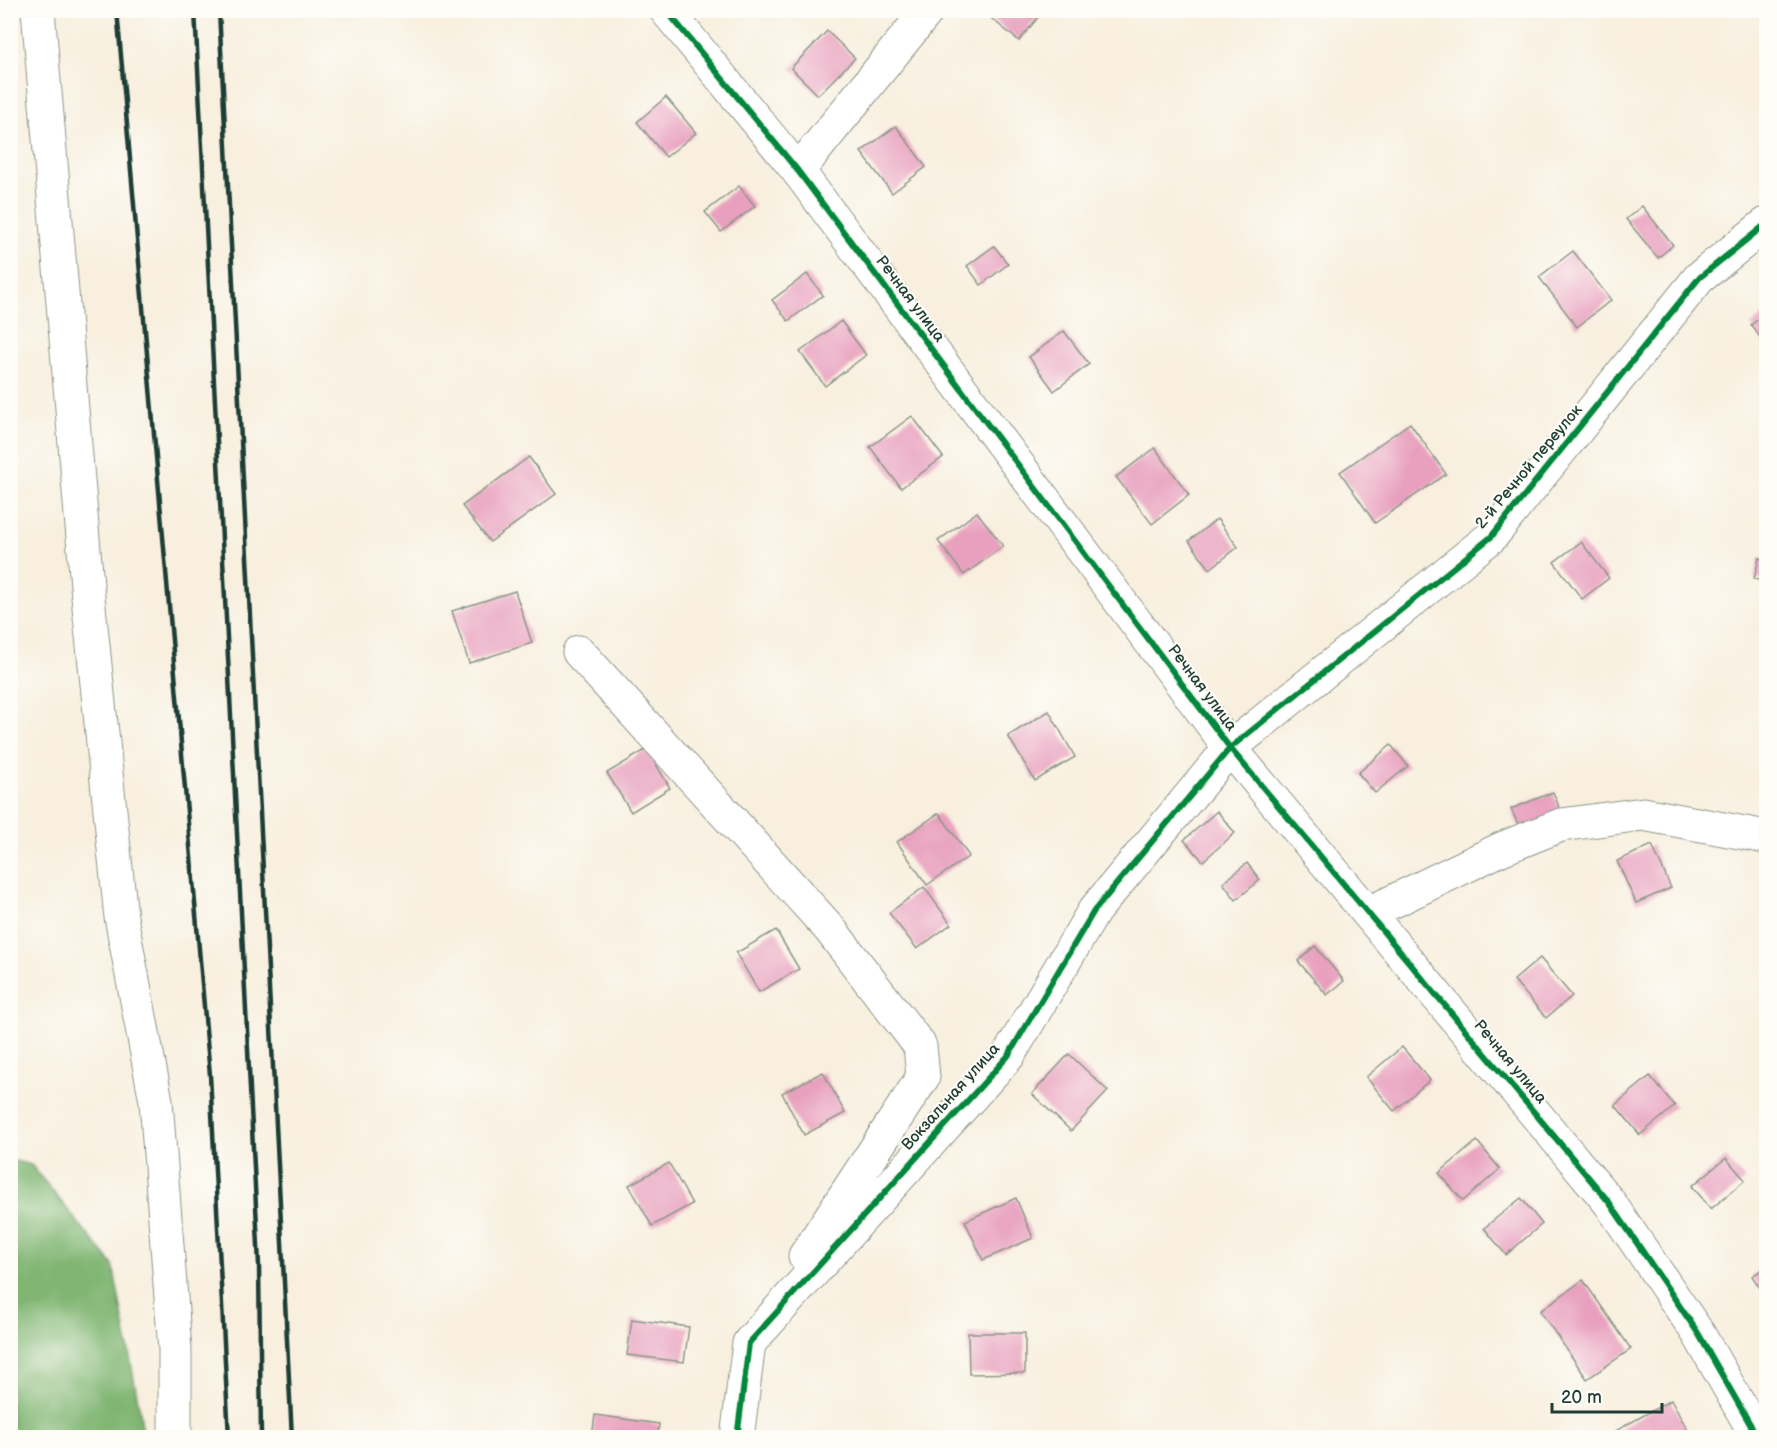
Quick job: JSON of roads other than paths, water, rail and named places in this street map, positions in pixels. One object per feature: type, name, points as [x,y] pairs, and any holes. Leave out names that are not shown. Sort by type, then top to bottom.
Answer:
[{"type":"street","points":[[38,10],[88,597],[121,917],[156,1101],[175,1350],[175,1437]]},
{"type":"street","name":"Речная улица","points":[[666,10],[798,171],[1230,748],[1609,1202],[1698,1333],[1758,1437]]},
{"type":"street","points":[[798,171],[928,10]]},
{"type":"street","name":"2-й Речной переулок","points":[[1230,748],[1491,537],[1700,278],[1767,224]]},
{"type":"street","points":[[579,652],[829,928],[920,1046],[923,1077],[748,1343],[737,1437]]},
{"type":"street","name":"Вокзальная улица","points":[[748,1343],[1008,1056],[1094,910],[1230,748]]},
{"type":"street","points":[[1369,913],[1501,849],[1561,825],[1643,814],[1767,837]]},
{"type":"railway","points":[[117,10],[210,1075],[229,1438]]},
{"type":"railway","points":[[195,10],[259,1265],[261,1438]]},
{"type":"railway","points":[[219,10],[292,1438]]}]
